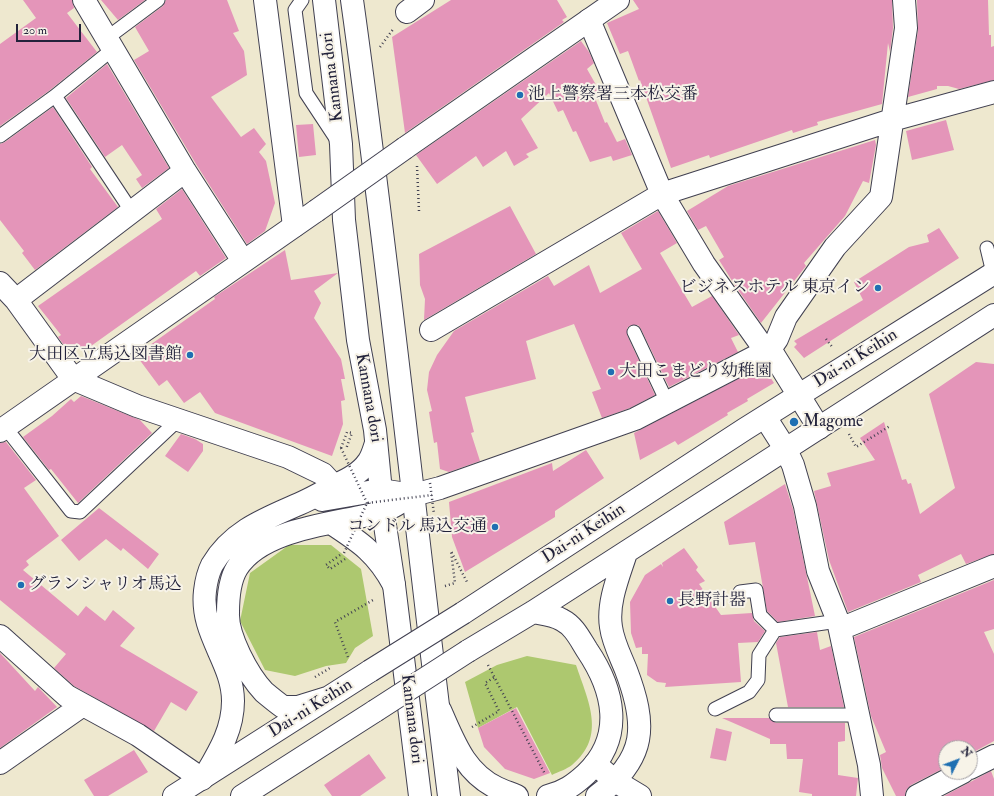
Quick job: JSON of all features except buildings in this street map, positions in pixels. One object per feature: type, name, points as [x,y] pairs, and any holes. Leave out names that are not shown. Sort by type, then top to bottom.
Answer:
[{"type":"main road","points":[[84,0],[185,171],[243,261]]},
{"type":"main road","points":[[265,0],[294,226]]},
{"type":"main road","name":"Kannana dori","points":[[324,0],[341,144],[344,220],[334,244],[342,312],[358,340],[376,443],[377,502],[394,585],[420,796]]},
{"type":"main road","name":"Kannana dori","points":[[352,0],[375,163],[389,195],[390,202],[396,259],[391,315],[425,491],[440,710],[449,796]]},
{"type":"main road","points":[[301,504],[377,502],[440,488],[636,419],[770,349],[777,339],[786,317],[835,247],[881,197],[906,28],[904,0]]},
{"type":"main road","points":[[2,429],[316,211],[411,155],[603,7],[662,194],[704,264],[760,343],[770,349],[819,428]]},
{"type":"main road","points":[[432,330],[662,194],[892,120],[994,92]]},
{"type":"main road","points":[[16,300],[185,171]]},
{"type":"main road","name":"Dai-ni Keihin","points":[[174,796],[462,613],[765,416],[994,273]]},
{"type":"main road","points":[[0,283],[16,300],[73,380],[137,406],[288,457],[323,474],[334,486]]},
{"type":"main road","name":"Dai-ni Keihin","points":[[242,796],[375,711],[475,658],[533,612],[994,315]]},
{"type":"main road","points":[[765,416],[786,450],[793,466],[805,506],[818,570],[839,625],[869,765],[872,796]]},
{"type":"main road","points":[[0,636],[67,696],[138,735],[203,777],[226,739],[232,717],[233,700],[230,682],[210,632],[205,615],[204,600],[206,582],[211,567],[221,552],[249,527],[267,517],[301,504],[354,476],[369,462],[376,443]]},
{"type":"main road","points":[[327,698],[298,707],[282,708],[263,691],[240,655],[228,618],[229,588],[236,569],[245,559],[276,539],[313,526],[331,523],[377,502]]},
{"type":"main road","points":[[331,523],[365,545],[376,558],[394,585]]},
{"type":"main road","points":[[588,772],[597,796],[615,781],[630,761],[637,741],[640,718],[635,693],[614,642],[610,625],[615,587],[626,553]]},
{"type":"main road","points":[[839,625],[960,582],[994,566]]},
{"type":"main road","points":[[533,612],[563,620],[574,629],[603,677],[609,698],[612,722],[605,750],[588,772],[568,789],[548,796]]},
{"type":"main road","points":[[0,763],[83,705]]},
{"type":"main road","points":[[440,710],[460,755],[468,766],[489,784],[517,796]]},
{"type":"main road","points":[[978,764],[994,756]]},
{"type":"main road","points":[[588,772],[615,781],[640,796]]},
{"type":"main road","points":[[917,796],[948,780]]},
{"type":"lane","points":[[0,136],[55,96],[110,43],[158,0]]},
{"type":"lane","points":[[302,0],[295,10],[306,93],[341,144]]},
{"type":"lane","points":[[55,96],[132,212]]},
{"type":"lane","points":[[987,248],[994,273]]},
{"type":"lane","points":[[634,332],[667,402]]},
{"type":"lane","points":[[2,429],[71,511],[80,512],[179,419]]},
{"type":"lane","points":[[740,592],[756,590],[760,615],[775,630],[839,625]]},
{"type":"lane","points":[[715,709],[749,692],[758,680],[760,654],[775,630]]},
{"type":"lane","points":[[776,715],[859,715]]},
{"type":"path","points":[[376,53],[415,6]]},
{"type":"path","points":[[411,155],[419,211]]},
{"type":"path","points":[[826,339],[834,351]]},
{"type":"path","points":[[847,432],[856,447],[890,426]]},
{"type":"path","points":[[346,449],[352,434],[347,432],[341,448],[377,502]]},
{"type":"path","points":[[346,559],[330,569],[326,564],[344,553],[377,502],[425,491],[434,514]]},
{"type":"path","points":[[340,547],[350,555]]},
{"type":"path","points":[[444,587],[455,583],[451,551],[467,582]]},
{"type":"path","points":[[348,657],[336,622],[373,600]]},
{"type":"path","points":[[342,661],[354,654]]},
{"type":"path","points":[[475,658],[487,662],[545,775]]},
{"type":"path","points":[[310,680],[335,665]]},
{"type":"path","points":[[468,729],[499,711],[485,683],[495,677]]},
{"type":"green space","points":[[289,545],[331,545],[361,569],[373,636],[355,648],[346,663],[326,666],[295,676],[265,670],[240,621],[250,573]]},
{"type":"green space","points":[[527,656],[576,665],[592,718],[592,730],[589,742],[583,754],[572,765],[552,775],[517,707],[478,728],[465,682],[497,665]]},
{"type":"place","name":"池上警察署三本松交番","points":[[520,95]]},
{"type":"place","name":"ビジネスホテル 東京イン","points":[[878,288]]},
{"type":"place","name":"大田区立馬込図書館","points":[[190,355]]},
{"type":"place","name":"大田こまどり幼稚園","points":[[611,372]]},
{"type":"place","name":"Magome","points":[[794,422]]},
{"type":"place","name":"コンドル 馬込交通","points":[[495,527]]},
{"type":"place","name":"グランシャリオ馬込","points":[[21,585]]},
{"type":"place","name":"長野計器","points":[[670,601]]}]
